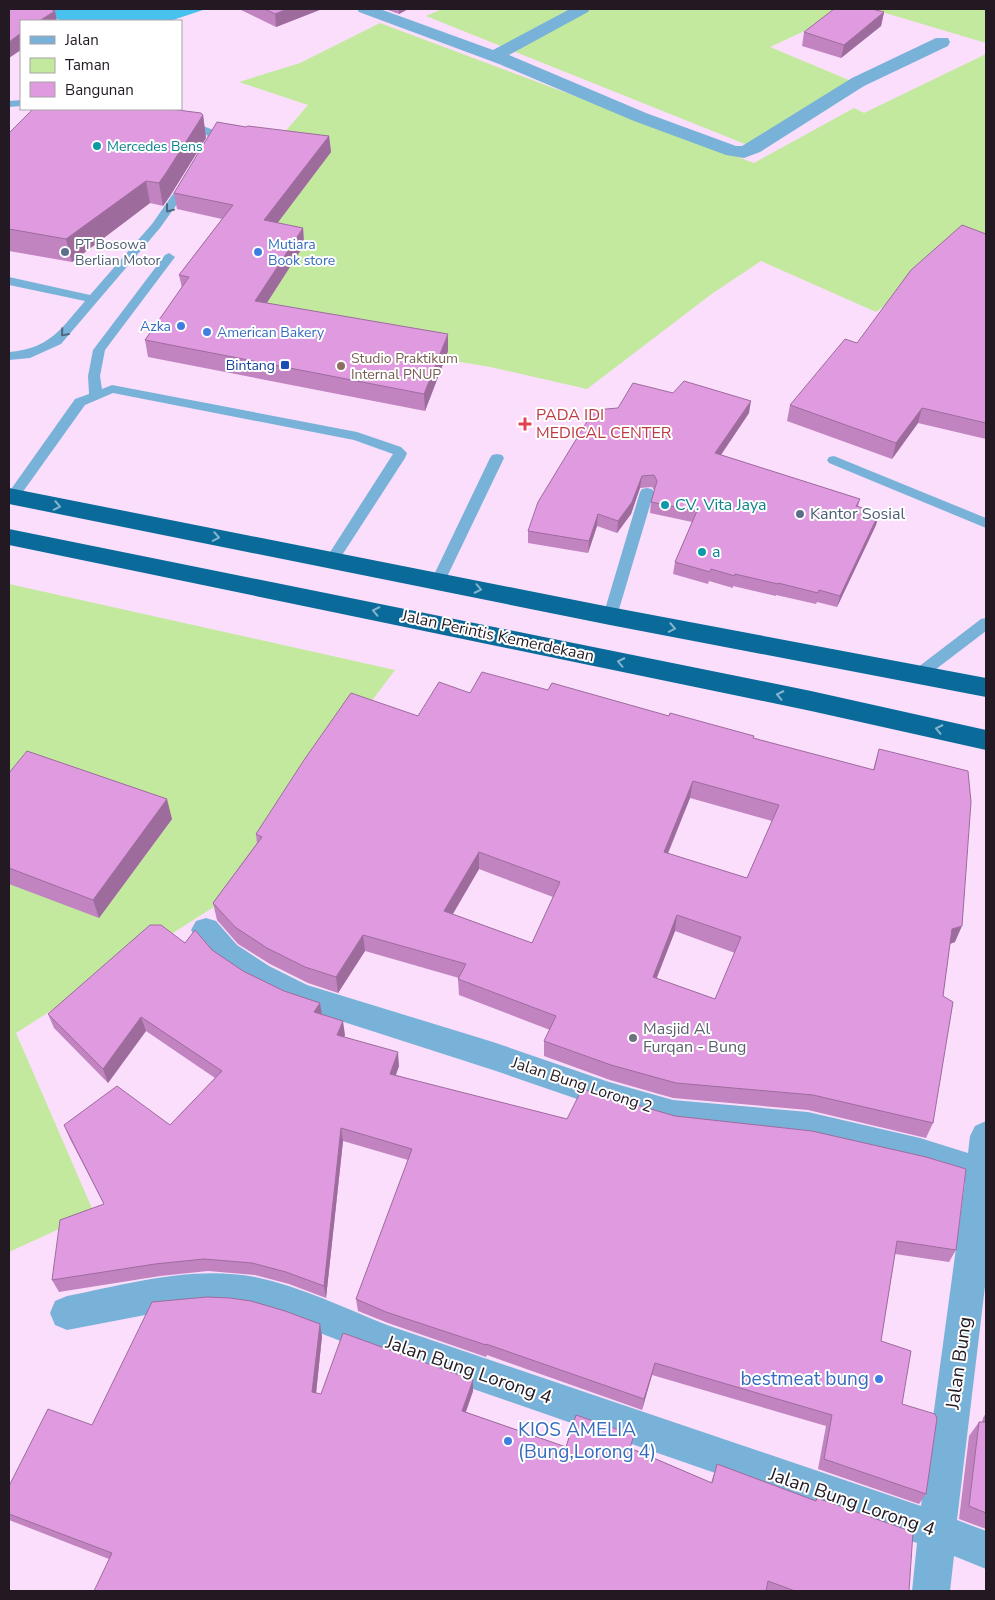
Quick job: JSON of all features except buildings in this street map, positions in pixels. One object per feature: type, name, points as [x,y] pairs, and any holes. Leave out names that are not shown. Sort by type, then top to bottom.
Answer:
[{"type":"highway","points":[[10,497],[610,616],[986,688]]},
{"type":"highway","name":"Jalan Perintis Kemerdekaan","points":[[9,537],[811,701],[986,740]]},
{"type":"street","points":[[365,9],[495,56],[640,117],[733,151],[744,152],[754,148],[858,82],[942,42]]},
{"type":"street","points":[[495,56],[582,9]]},
{"type":"street","name":"Jalan Bung Lorong 2","points":[[206,930],[227,954],[258,975],[299,994],[493,1056],[609,1096],[673,1114],[808,1127],[920,1153],[985,1174]]},
{"type":"street","name":"Jalan Bung","points":[[932,1591],[938,1531],[985,1174],[986,1136]]},
{"type":"street","name":"Jalan Bung Lorong 4","points":[[67,1313],[154,1297],[190,1293],[222,1291],[254,1294],[316,1314],[387,1342],[585,1411],[938,1531],[981,1548]]},
{"type":"lane","points":[[175,125],[204,129],[212,133],[210,145],[200,160]]},
{"type":"lane","points":[[9,356],[26,355],[57,341],[156,226],[191,175]]},
{"type":"lane","points":[[96,396],[94,376],[100,350],[169,257]]},
{"type":"lane","points":[[9,281],[94,299]]},
{"type":"lane","points":[[10,497],[80,402],[112,389],[357,436],[396,450],[400,453],[398,458],[332,560]]},
{"type":"lane","points":[[438,581],[497,458]]},
{"type":"lane","points":[[834,460],[986,523]]},
{"type":"lane","points":[[610,616],[648,492]]},
{"type":"lane","points":[[918,675],[986,623]]},
{"type":"green space","points":[[442,9],[852,9],[770,47],[856,83],[750,146],[426,16]]},
{"type":"green space","points":[[872,9],[986,9],[986,43]]},
{"type":"green space","points":[[380,23],[754,163],[854,108],[864,113],[986,54],[986,233],[876,312],[761,261],[713,293],[587,389],[490,367],[240,325],[264,156],[308,105],[239,82],[300,63]]},
{"type":"green space","points":[[9,584],[395,670],[220,903],[16,1033],[94,1213],[9,1252]]},
{"type":"water","points":[[40,9],[206,9],[173,20],[59,20]]},
{"type":"place","name":"Mercedes Bens","points":[[97,146]]},
{"type":"place","name":"PT Bosowa Berlian Motor","points":[[65,252]]},
{"type":"place","name":"Mutiara Book store","points":[[258,252]]},
{"type":"place","name":"Azka","points":[[181,326]]},
{"type":"place","name":"American Bakery","points":[[207,332]]},
{"type":"place","name":"Bintang","points":[[285,365]]},
{"type":"place","name":"Studio Praktikum Internal PNUP","points":[[341,366]]},
{"type":"place","name":"PADA IDI MEDICAL CENTER","points":[[525,424]]},
{"type":"place","name":"CV. Vita Jaya","points":[[665,505]]},
{"type":"place","name":"Kantor Sosial","points":[[800,514]]},
{"type":"place","name":"a","points":[[702,552]]},
{"type":"place","name":"Masjid Al Furqan - Bung","points":[[633,1038]]},
{"type":"place","name":"bestmeat bung","points":[[879,1379]]},
{"type":"place","name":"KIOS AMELIA (Bung,Lorong 4)","points":[[508,1441]]}]
